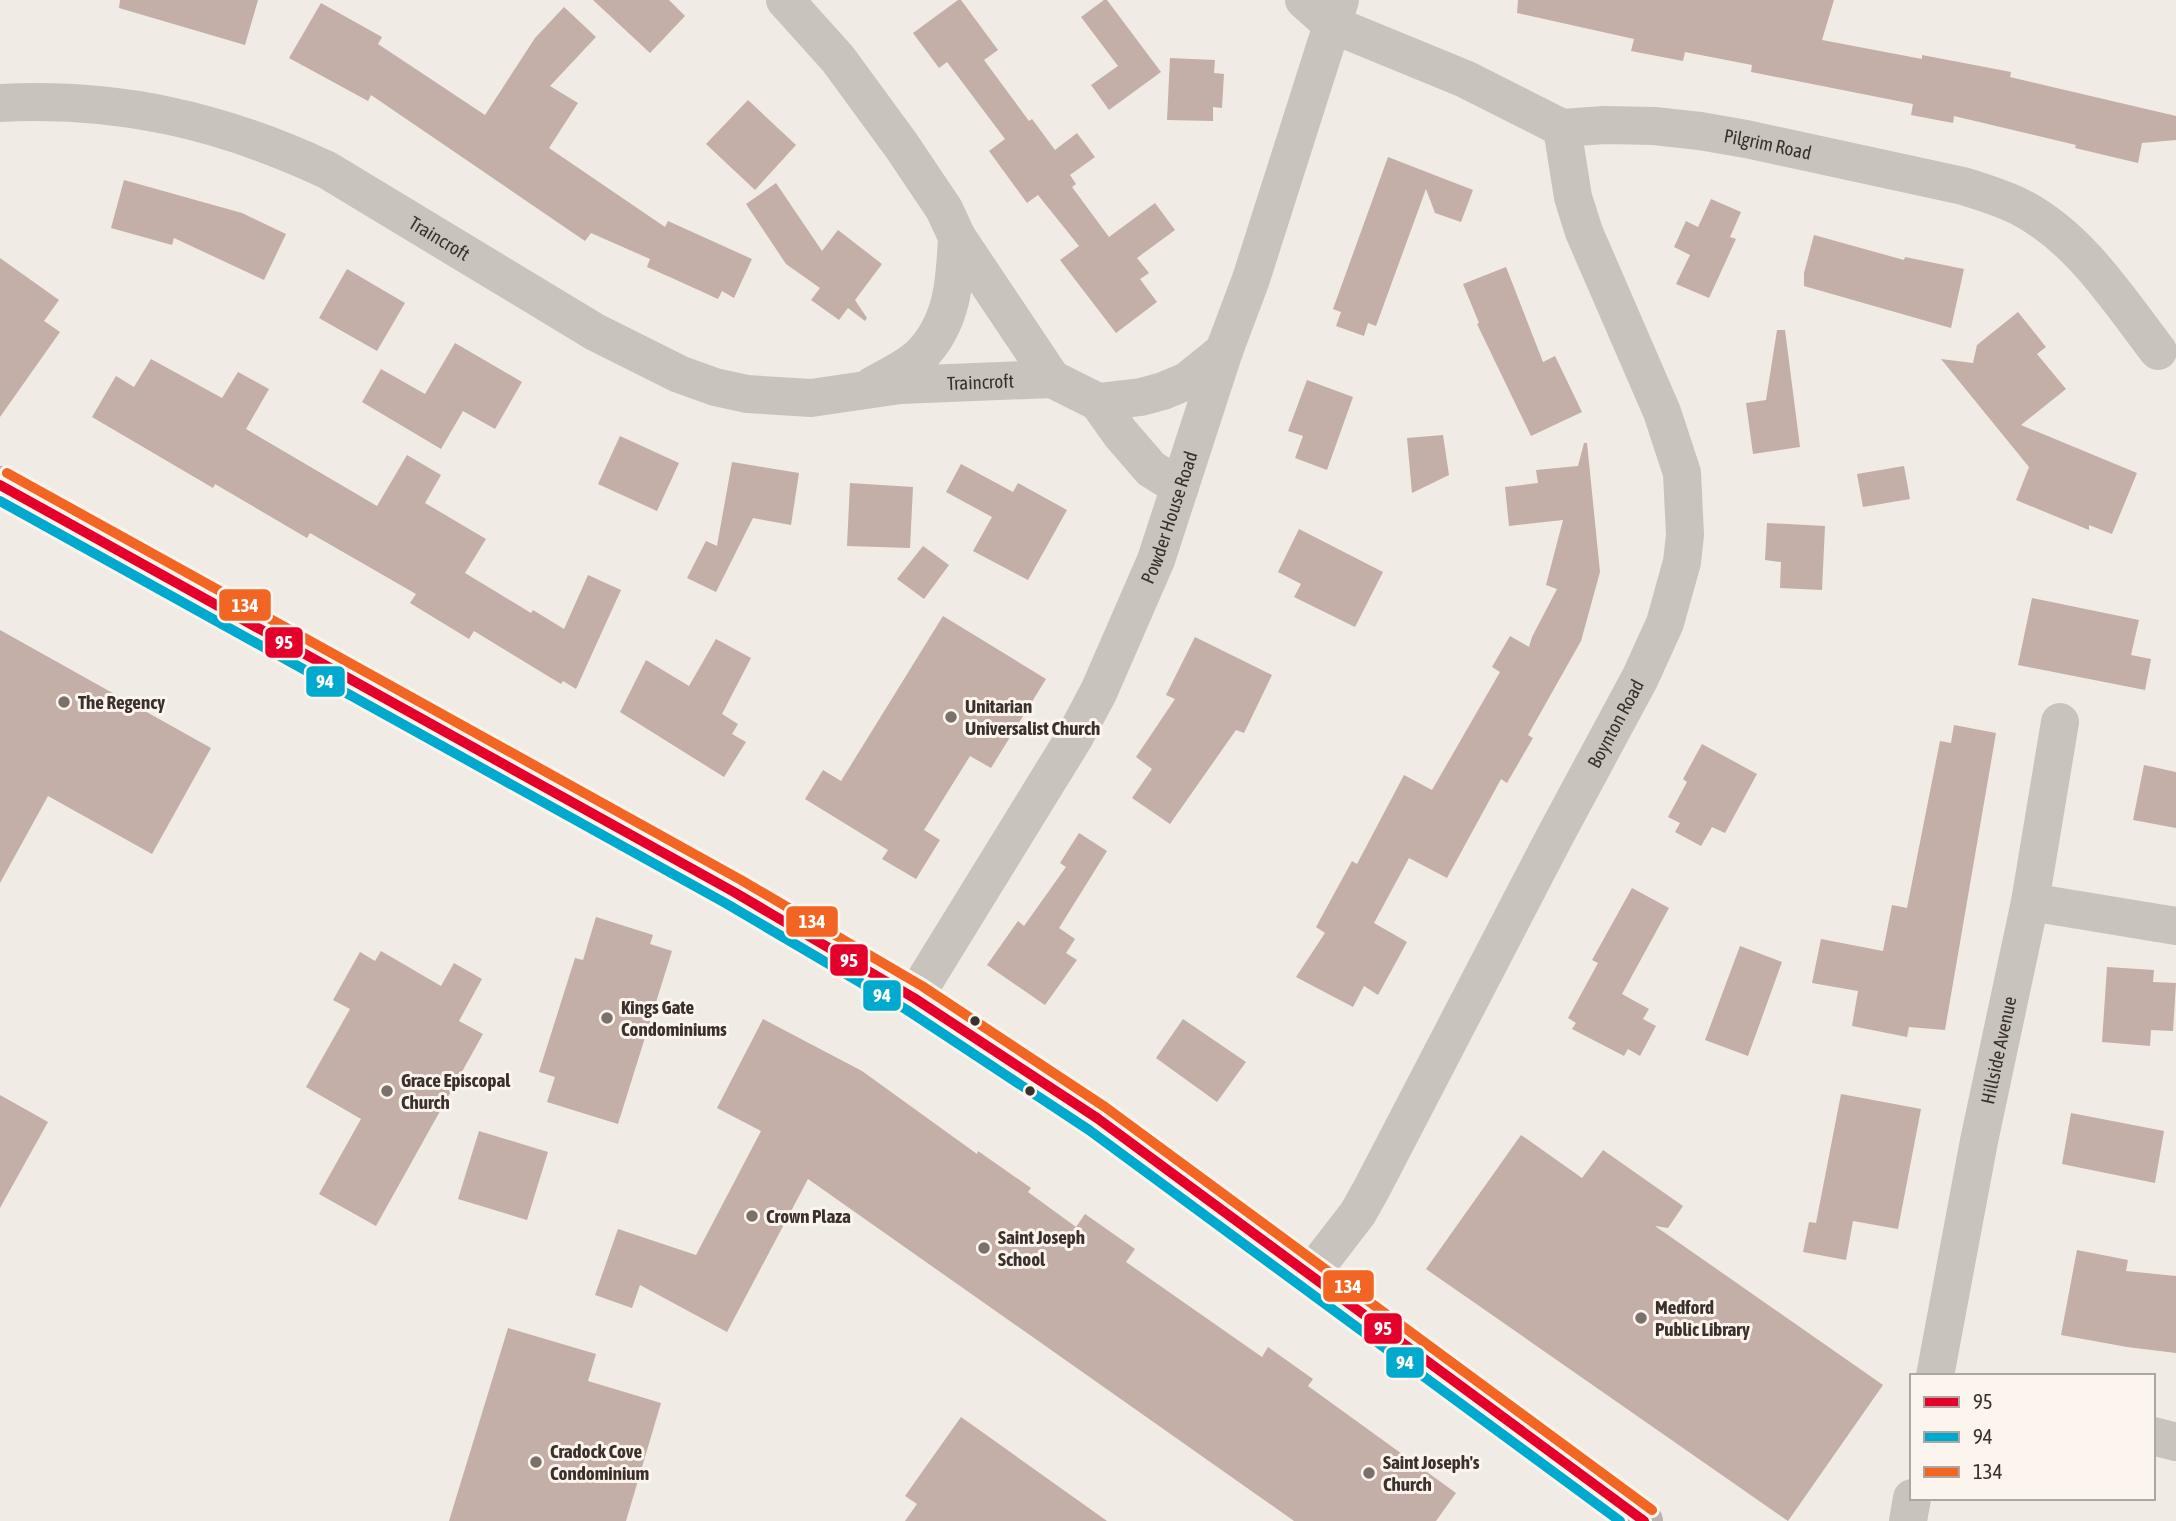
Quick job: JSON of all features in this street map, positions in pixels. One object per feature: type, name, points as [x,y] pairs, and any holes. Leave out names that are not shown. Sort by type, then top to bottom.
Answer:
[{"type":"main road","points":[[0,485],[745,898],[914,998],[1097,1118],[1644,1521]]},
{"type":"street","name":"Traincroft","points":[[785,0],[838,59],[901,145],[944,209],[957,237],[1052,379]]},
{"type":"street","points":[[1325,8],[1562,128]]},
{"type":"street","name":"Powder House Road","points":[[914,998],[1074,738],[1098,691],[1156,560],[1224,351],[1251,279],[1325,8]]},
{"type":"street","name":"Traincroft","points":[[0,103],[68,102],[161,113],[206,124],[287,152],[327,170],[594,332],[679,374],[715,387],[747,394],[811,398],[900,385],[1052,379],[1098,402],[1151,469],[1180,487]]},
{"type":"street","name":"Pilgrim Road","points":[[1562,128],[1654,126],[1700,131],[1963,186],[1994,196],[2038,218],[2088,260],[2158,351]]},
{"type":"street","name":"Boynton Road","points":[[1311,1274],[1369,1195],[1640,678],[1665,623],[1682,562],[1685,535],[1682,473],[1649,379],[1584,232],[1573,197],[1562,128]]},
{"type":"street","name":"Traincroft","points":[[868,388],[920,356],[944,322],[952,302],[957,237]]},
{"type":"street","points":[[1098,402],[1141,397],[1163,391],[1187,381],[1224,351]]},
{"type":"street","name":"Hillside Avenue","points":[[1935,1374],[1979,1142],[2030,902],[2060,722]]},
{"type":"street","points":[[2030,902],[2176,926]]},
{"type":"street","points":[[2155,1437],[2176,1442]]},
{"type":"street","points":[[1908,1521],[1912,1500]]},
{"type":"building","points":[[120,0],[258,0],[245,45],[119,8]]},
{"type":"building","points":[[593,0],[669,0],[685,16],[650,53]]},
{"type":"building","points":[[961,0],[998,50],[984,60],[1029,121],[1032,119],[1055,150],[1077,133],[1095,157],[1070,175],[1076,184],[1072,187],[1109,237],[1155,203],[1175,230],[1137,258],[1149,273],[1140,279],[1157,302],[1116,333],[1060,260],[1079,246],[1038,195],[1027,203],[989,151],[1005,139],[947,62],[939,68],[913,33]]},
{"type":"building","points":[[1107,0],[1161,72],[1109,110],[1091,85],[1118,66],[1081,17]]},
{"type":"building","points":[[1518,0],[1834,0],[1822,40],[2011,72],[2010,77],[2176,116],[2176,140],[2142,143],[2138,163],[1954,116],[1953,123],[1911,115],[1913,104],[1751,72],[1752,65],[1685,52],[1683,61],[1631,51],[1634,39],[1517,13]]},
{"type":"building","points":[[321,3],[382,37],[378,44],[485,115],[535,38],[564,7],[596,37],[550,86],[578,103],[549,148],[665,227],[668,221],[752,259],[734,298],[722,291],[718,299],[647,267],[650,259],[591,233],[585,241],[371,95],[368,101],[289,58]]},
{"type":"building","points":[[1170,58],[1215,60],[1214,73],[1224,74],[1222,108],[1213,107],[1213,121],[1167,120]]},
{"type":"building","points":[[748,100],[796,145],[755,190],[706,144]]},
{"type":"building","points":[[1388,157],[1473,190],[1461,222],[1435,213],[1426,189],[1376,326],[1368,323],[1364,336],[1336,326],[1341,312],[1333,309]]},
{"type":"building","points":[[124,180],[242,213],[286,234],[264,280],[174,238],[172,245],[111,228]]},
{"type":"building","points":[[776,183],[822,251],[838,230],[882,264],[855,300],[867,318],[865,321],[848,308],[839,320],[811,300],[820,288],[786,264],[746,204]]},
{"type":"building","points":[[1711,199],[1741,212],[1730,237],[1736,239],[1709,298],[1676,284],[1690,255],[1674,247],[1686,221],[1698,227]]},
{"type":"building","points":[[1814,235],[1904,260],[1905,257],[1964,269],[1951,328],[1804,286],[1804,273]]},
{"type":"building","points":[[0,258],[59,300],[44,321],[60,332],[0,417]]},
{"type":"building","points":[[1506,267],[1543,362],[1555,356],[1582,412],[1531,436],[1477,324],[1479,323],[1463,284]]},
{"type":"building","points":[[347,269],[405,303],[377,351],[319,318]]},
{"type":"building","points":[[2018,312],[2046,347],[2037,354],[2066,389],[2021,425],[2137,473],[2112,534],[2089,525],[2089,530],[2016,500],[2029,467],[1941,359],[1973,363],[1977,345]]},
{"type":"building","points":[[1777,330],[1785,330],[1800,447],[1753,454],[1746,403],[1766,400]]},
{"type":"building","points":[[455,343],[522,382],[495,429],[463,411],[441,449],[362,402],[381,369],[425,394]]},
{"type":"building","points":[[151,359],[222,398],[238,372],[269,389],[246,429],[377,506],[407,455],[441,475],[425,503],[486,539],[465,573],[531,613],[533,610],[564,629],[588,575],[621,590],[576,689],[563,681],[561,684],[474,631],[469,639],[410,603],[416,594],[310,533],[307,538],[215,484],[213,488],[92,417],[116,376],[134,387]]},
{"type":"building","points":[[1307,380],[1353,397],[1327,470],[1295,458],[1303,436],[1288,431]]},
{"type":"building","points":[[1443,435],[1449,475],[1412,493],[1407,438]]},
{"type":"building","points":[[620,436],[679,463],[657,511],[598,484]]},
{"type":"building","points":[[1584,443],[1587,443],[1600,572],[1581,641],[1528,735],[1533,738],[1507,783],[1501,779],[1447,878],[1409,858],[1374,923],[1407,942],[1378,995],[1364,986],[1353,1007],[1296,977],[1325,933],[1316,927],[1352,861],[1357,864],[1404,775],[1432,790],[1500,672],[1492,667],[1510,636],[1529,647],[1557,589],[1546,585],[1563,520],[1509,526],[1505,487],[1538,483],[1536,470],[1578,466]]},
{"type":"building","points":[[732,462],[799,473],[791,525],[753,518],[716,592],[687,578],[706,541],[717,546]]},
{"type":"building","points":[[961,464],[1013,492],[1018,483],[1067,510],[1028,580],[973,551],[992,517],[946,492]]},
{"type":"building","points":[[1904,466],[1910,499],[1863,507],[1857,474]]},
{"type":"building","points":[[850,483],[913,487],[910,548],[847,546]]},
{"type":"building","points":[[1767,523],[1825,526],[1822,590],[1780,588],[1781,562],[1765,560]]},
{"type":"building","points":[[1299,529],[1383,572],[1355,627],[1294,597],[1301,584],[1278,572]]},
{"type":"building","points":[[923,546],[949,565],[924,599],[897,579]]},
{"type":"building","points":[[2032,598],[2139,620],[2131,655],[2151,659],[2145,690],[2018,665]]},
{"type":"building","name":"Unitarian Universalist Church","points":[[943,616],[1046,679],[991,768],[970,756],[924,830],[940,840],[916,879],[882,859],[888,850],[805,799],[823,770],[841,781]]},
{"type":"building","name":"The Regency","points":[[0,630],[211,748],[152,854],[48,796],[0,883]]},
{"type":"building","points":[[1195,637],[1272,675],[1244,733],[1236,730],[1170,824],[1132,798],[1152,769],[1136,757],[1175,699],[1166,695]]},
{"type":"building","points":[[716,639],[751,658],[722,714],[738,724],[732,734],[746,742],[724,777],[620,712],[646,660],[689,686]]},
{"type":"building","points":[[1954,725],[1996,733],[1945,1030],[1909,1027],[1907,1037],[1852,1026],[1858,991],[1812,983],[1821,939],[1883,951],[1892,905],[1907,908],[1940,741],[1951,743]]},
{"type":"building","points":[[1702,744],[1757,774],[1725,833],[1712,827],[1701,846],[1675,832],[1680,823],[1668,817],[1687,782],[1683,779]]},
{"type":"building","points":[[2144,765],[2176,772],[2176,828],[2133,820]]},
{"type":"building","points":[[1079,833],[1107,851],[1059,928],[1075,939],[1066,953],[1077,960],[1045,1005],[987,965],[1018,921],[1024,926],[1066,867],[1060,863]]},
{"type":"building","points":[[1632,888],[1669,908],[1622,994],[1649,1009],[1643,1019],[1656,1026],[1640,1056],[1628,1049],[1624,1056],[1572,1029],[1576,1023],[1568,1018],[1598,963],[1592,960]]},
{"type":"building","name":"Kings Gate Condominiums","points":[[596,917],[653,935],[650,944],[672,951],[618,1124],[547,1102],[555,1077],[539,1072],[575,958],[583,960]]},
{"type":"building","points":[[1740,946],[1782,962],[1748,1056],[1705,1040]]},
{"type":"building","name":"Grace Episcopal Church","points":[[381,951],[441,986],[454,963],[482,979],[459,1021],[483,1034],[376,1226],[319,1194],[361,1119],[306,1087],[350,1009],[333,1000],[360,952],[375,961]]},
{"type":"building","points":[[2107,967],[2154,970],[2153,982],[2176,983],[2173,1031],[2151,1030],[2150,1046],[2102,1042]]},
{"type":"building","points":[[763,1019],[862,1071],[977,1154],[978,1151],[1031,1188],[1028,1192],[1076,1227],[1085,1214],[1135,1249],[1126,1262],[1262,1357],[1268,1347],[1313,1379],[1308,1386],[1456,1493],[1436,1521],[1294,1521],[808,1179],[727,1332],[640,1285],[632,1308],[595,1295],[618,1229],[696,1255],[761,1131],[717,1108]]},
{"type":"building","points":[[1183,1019],[1246,1062],[1217,1102],[1156,1058]]},
{"type":"building","points":[[1841,1094],[1921,1109],[1898,1229],[1853,1221],[1846,1260],[1803,1252],[1809,1222],[1816,1223]]},
{"type":"building","points":[[0,1095],[48,1122],[0,1208]]},
{"type":"building","points":[[2071,1113],[2164,1131],[2155,1183],[2062,1164]]},
{"type":"building","points":[[479,1131],[548,1152],[527,1220],[458,1199]]},
{"type":"building","name":"Medford Public Library","points":[[1521,1135],[1582,1178],[1603,1150],[1683,1206],[1668,1228],[1655,1226],[1883,1385],[1788,1521],[1426,1269]]},
{"type":"building","points":[[2077,1250],[2128,1260],[2126,1271],[2176,1276],[2176,1353],[2061,1335]]},
{"type":"building","name":"Cradock Cove Condominium","points":[[508,1328],[596,1354],[588,1381],[661,1403],[626,1521],[449,1521]]},
{"type":"building","points":[[961,1417],[1107,1521],[905,1521],[917,1504],[905,1496]]},
{"type":"transit line","name":"134","points":[[7,473],[741,880],[922,986],[1105,1107],[1652,1510]]},
{"type":"transit line","name":"95","points":[[0,485],[734,892],[914,998],[1097,1118],[1644,1521]]},
{"type":"transit line","name":"94","points":[[0,501],[727,904],[907,1010],[1089,1130],[1620,1521]]},
{"type":"place","name":"The Regency","points":[[64,702]]},
{"type":"place","name":"Unitarian Universalist Church","points":[[951,717]]},
{"type":"place","name":"Kings Gate Condominiums","points":[[607,1018]]},
{"type":"place","name":"Grace Episcopal Church","points":[[387,1091]]},
{"type":"place","name":"Crown Plaza","points":[[752,1216]]},
{"type":"place","name":"Saint Joseph School","points":[[984,1248]]},
{"type":"place","name":"Medford Public Library","points":[[1641,1318]]},
{"type":"place","name":"Cradock Cove Condominium","points":[[536,1462]]},
{"type":"place","name":"Saint Joseph's Church","points":[[1369,1473]]}]
